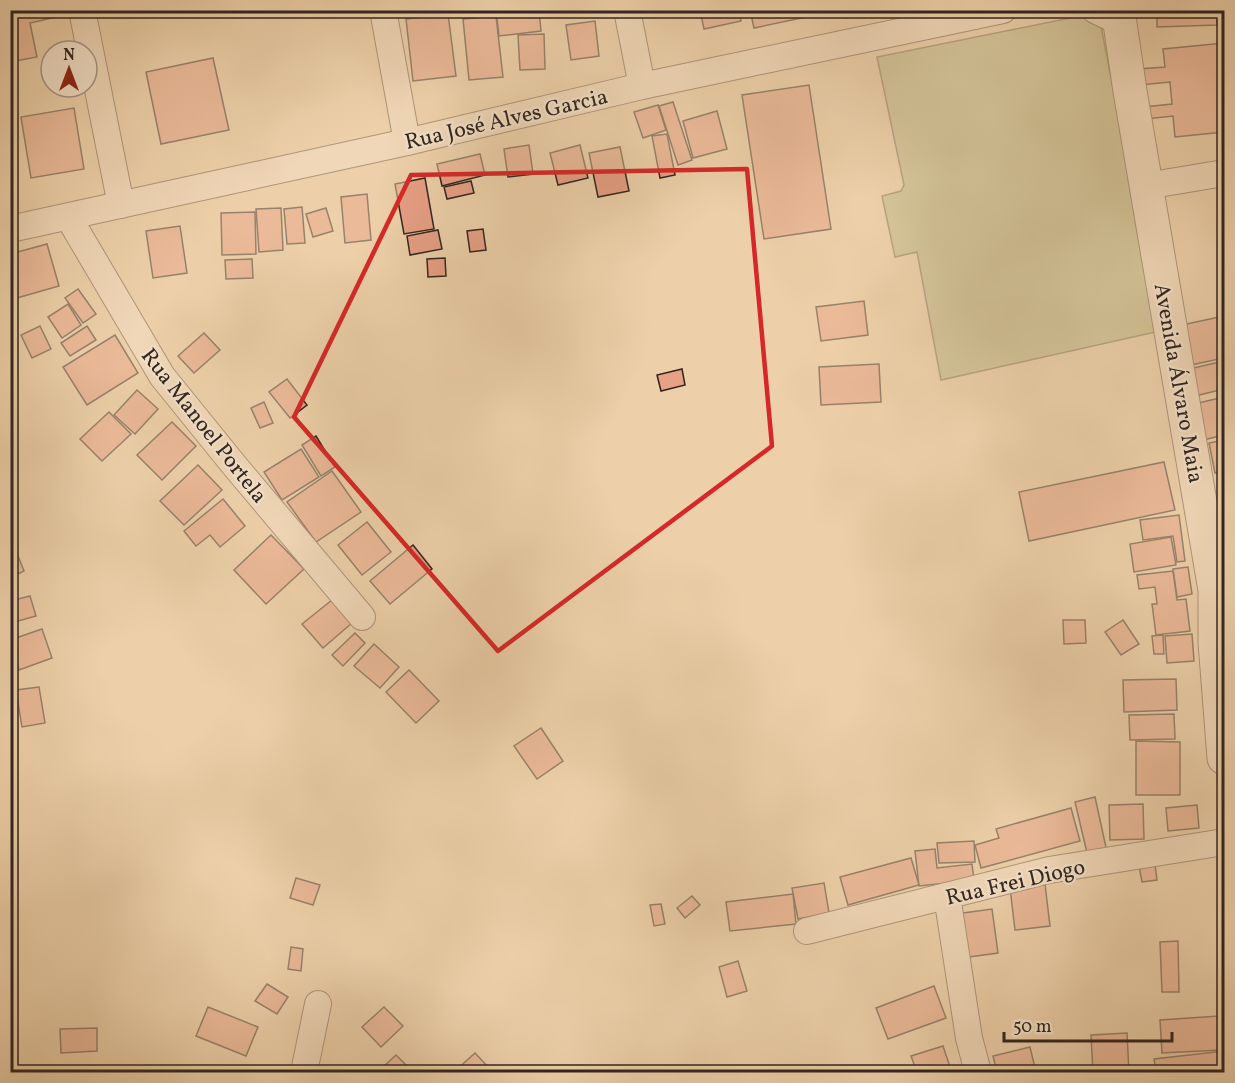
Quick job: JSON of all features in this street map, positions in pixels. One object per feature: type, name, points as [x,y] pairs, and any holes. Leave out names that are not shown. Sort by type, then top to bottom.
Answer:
[{"type":"street","points":[[82,10],[121,205]]},
{"type":"street","points":[[383,10],[407,142]]},
{"type":"street","points":[[627,10],[642,86]]},
{"type":"street","name":"Rua José Alves Garcia","points":[[10,229],[69,218],[407,142],[642,86],[1003,10]]},
{"type":"street","name":"Avenida Álvaro Maia","points":[[1110,14],[1146,186],[1215,590],[1220,642],[1224,758]]},
{"type":"street","points":[[1146,186],[1224,173]]},
{"type":"street","name":"Rua Manoel Portela","points":[[69,218],[162,376],[362,617]]},
{"type":"street","name":"Rua Frei Diogo","points":[[807,931],[1049,870],[1224,842]]},
{"type":"street","points":[[947,896],[969,1038],[978,1072]]},
{"type":"street","points":[[306,1071],[318,1004]]},
{"type":"highlighted area","points":[[747,169],[772,446],[498,651],[294,417],[411,175]]},
{"type":"green space","points":[[1085,15],[1100,21],[1160,331],[941,380],[917,252],[895,257],[882,196],[901,191],[904,185],[877,57]]},
{"type":"building","points":[[10,10],[64,10],[65,15],[30,23],[37,57],[10,62]]},
{"type":"building","points":[[496,10],[539,10],[541,31],[499,36]]},
{"type":"building","points":[[700,10],[739,10],[741,21],[704,29]]},
{"type":"building","points":[[750,10],[820,10],[821,14],[754,28]]},
{"type":"building","points":[[843,10],[876,10],[845,18]]},
{"type":"building","points":[[1157,10],[1217,10],[1217,25],[1157,27]]},
{"type":"building","points":[[448,14],[456,76],[413,81],[406,19]]},
{"type":"building","points":[[496,16],[503,77],[469,80],[463,19]]},
{"type":"building","points":[[595,21],[599,56],[571,60],[566,25]]},
{"type":"building","points":[[544,34],[545,69],[520,70],[518,35]]},
{"type":"building","points":[[1224,43],[1224,132],[1175,137],[1173,116],[1146,119],[1144,107],[1172,104],[1170,82],[1140,85],[1138,69],[1165,67],[1163,49]]},
{"type":"building","points":[[213,58],[229,130],[161,144],[146,72]]},
{"type":"building","points":[[809,85],[831,229],[764,239],[742,95]]},
{"type":"building","points":[[673,102],[692,160],[678,165],[659,106]]},
{"type":"building","points":[[658,105],[666,130],[643,138],[634,112]]},
{"type":"building","points":[[74,108],[84,169],[31,178],[21,117]]},
{"type":"building","points":[[717,111],[727,149],[693,158],[683,121]]},
{"type":"building","points":[[667,134],[675,175],[660,178],[652,136]]},
{"type":"building","points":[[529,145],[533,174],[508,177],[504,149]]},
{"type":"building","points":[[580,145],[588,178],[558,185],[550,153]]},
{"type":"building","points":[[620,147],[629,191],[598,197],[589,153]]},
{"type":"building","points":[[480,154],[485,175],[442,186],[437,164]]},
{"type":"building","points":[[425,178],[434,229],[404,234],[395,184]]},
{"type":"building","points":[[471,181],[474,193],[447,199],[444,187]]},
{"type":"building","points":[[367,194],[371,240],[345,243],[341,197]]},
{"type":"building","points":[[302,207],[305,243],[287,244],[284,209]]},
{"type":"building","points":[[281,208],[283,250],[259,252],[256,209]]},
{"type":"building","points":[[326,208],[333,231],[313,237],[306,214]]},
{"type":"building","points":[[255,212],[256,254],[222,255],[221,213]]},
{"type":"building","points":[[180,226],[187,273],[153,278],[146,231]]},
{"type":"building","points":[[483,229],[486,250],[470,252],[467,231]]},
{"type":"building","points":[[438,230],[442,249],[410,255],[407,236]]},
{"type":"building","points":[[47,244],[59,286],[10,300],[10,254]]},
{"type":"building","points":[[445,258],[446,276],[428,277],[427,259]]},
{"type":"building","points":[[252,259],[253,278],[226,279],[225,260]]},
{"type":"building","points":[[78,289],[96,314],[83,323],[65,298]]},
{"type":"building","points":[[864,301],[868,335],[821,341],[816,307]]},
{"type":"building","points":[[68,304],[81,325],[62,338],[48,317]]},
{"type":"building","points":[[1224,316],[1224,358],[1186,366],[1177,326]]},
{"type":"building","points":[[40,326],[51,349],[32,358],[21,335]]},
{"type":"building","points":[[87,326],[96,340],[70,356],[61,343]]},
{"type":"building","points":[[204,333],[220,350],[194,373],[178,356]]},
{"type":"building","points":[[115,335],[138,373],[87,405],[63,367]]},
{"type":"building","points":[[1224,361],[1224,389],[1195,396],[1189,369]]},
{"type":"building","points":[[879,364],[881,402],[821,405],[819,367]]},
{"type":"building","points":[[682,369],[685,385],[661,391],[657,375]]},
{"type":"building","points":[[287,379],[307,405],[290,418],[269,392]]},
{"type":"building","points":[[137,390],[158,409],[135,434],[114,415]]},
{"type":"building","points":[[1224,397],[1224,435],[1203,440],[1194,404]]},
{"type":"building","points":[[264,402],[273,423],[260,428],[251,408]]},
{"type":"building","points":[[109,412],[131,434],[102,461],[80,439]]},
{"type":"building","points":[[172,422],[196,446],[162,480],[137,455]]},
{"type":"building","points":[[316,436],[335,467],[321,476],[302,445]]},
{"type":"building","points":[[1224,440],[1224,471],[1215,473],[1209,443]]},
{"type":"building","points":[[301,449],[319,477],[282,500],[264,472]]},
{"type":"building","points":[[1164,462],[1175,510],[1029,541],[1019,492]]},
{"type":"building","points":[[198,465],[222,490],[184,525],[160,501]]},
{"type":"building","points":[[332,471],[361,512],[316,542],[287,502]]},
{"type":"building","points":[[223,499],[245,526],[220,547],[210,535],[196,546],[184,531]]},
{"type":"building","points":[[1179,515],[1185,561],[1177,562],[1173,536],[1143,540],[1140,520]]},
{"type":"building","points":[[367,522],[391,552],[362,575],[338,545]]},
{"type":"building","points":[[271,535],[304,569],[266,604],[234,570]]},
{"type":"building","points":[[1171,537],[1176,565],[1134,572],[1130,544]]},
{"type":"building","points":[[413,545],[432,569],[390,604],[370,581]]},
{"type":"building","points":[[16,551],[24,571],[10,578],[10,554]]},
{"type":"building","points":[[1188,567],[1192,594],[1177,597],[1173,569]]},
{"type":"building","points":[[1173,571],[1177,600],[1186,599],[1190,631],[1156,635],[1152,604],[1157,604],[1155,587],[1139,589],[1137,575]]},
{"type":"building","points":[[30,596],[36,616],[11,623],[10,601]]},
{"type":"building","points":[[332,600],[352,623],[323,648],[302,624]]},
{"type":"building","points":[[1063,620],[1085,620],[1086,643],[1064,644]]},
{"type":"building","points":[[1123,620],[1139,644],[1121,655],[1105,632]]},
{"type":"building","points":[[42,629],[52,658],[19,670],[10,640]]},
{"type":"building","points":[[355,633],[365,643],[343,666],[332,655]]},
{"type":"building","points":[[1192,634],[1194,661],[1167,663],[1165,636]]},
{"type":"building","points":[[1163,635],[1164,654],[1154,654],[1152,636]]},
{"type":"building","points":[[374,644],[399,667],[380,688],[354,666]]},
{"type":"building","points":[[409,670],[439,701],[416,723],[386,692]]},
{"type":"building","points":[[1176,679],[1177,710],[1124,712],[1123,680]]},
{"type":"building","points":[[39,687],[45,723],[22,727],[16,690]]},
{"type":"building","points":[[1174,714],[1175,739],[1130,740],[1129,715]]},
{"type":"building","points":[[541,728],[563,761],[537,779],[514,746]]},
{"type":"building","points":[[1136,741],[1180,742],[1180,795],[1136,795]]},
{"type":"building","points":[[1095,797],[1107,852],[1088,857],[1075,802]]},
{"type":"building","points":[[1143,804],[1144,839],[1110,840],[1109,805]]},
{"type":"building","points":[[1197,805],[1199,828],[1168,831],[1166,808]]},
{"type":"building","points":[[1071,808],[1080,841],[981,868],[975,845],[999,838],[996,829]]},
{"type":"building","points":[[974,841],[975,862],[939,863],[937,843]]},
{"type":"building","points":[[935,849],[937,868],[972,864],[974,880],[919,886],[915,851]]},
{"type":"building","points":[[911,858],[919,885],[848,905],[840,877]]},
{"type":"building","points":[[1155,864],[1157,880],[1142,882],[1139,866]]},
{"type":"building","points":[[296,878],[320,885],[313,905],[290,898]]},
{"type":"building","points":[[824,883],[829,913],[798,919],[792,888]]},
{"type":"building","points":[[1045,884],[1050,926],[1015,930],[1010,888]]},
{"type":"building","points":[[793,894],[796,924],[730,931],[726,902]]},
{"type":"building","points":[[692,896],[700,905],[685,918],[677,908]]},
{"type":"building","points":[[661,904],[665,924],[654,926],[650,905]]},
{"type":"building","points":[[992,909],[998,953],[962,958],[956,914]]},
{"type":"building","points":[[1178,941],[1179,992],[1162,992],[1160,942]]},
{"type":"building","points":[[291,947],[303,949],[301,971],[288,969]]},
{"type":"building","points":[[738,961],[747,991],[727,997],[719,967]]},
{"type":"building","points":[[267,984],[288,997],[277,1014],[255,1001]]},
{"type":"building","points":[[934,986],[946,1018],[888,1039],[876,1008]]},
{"type":"building","points":[[208,1007],[258,1027],[246,1056],[196,1036]]},
{"type":"building","points":[[384,1007],[403,1026],[381,1047],[362,1027]]},
{"type":"building","points":[[1219,1016],[1221,1050],[1162,1053],[1160,1020]]},
{"type":"building","points":[[97,1028],[97,1051],[61,1053],[60,1029]]},
{"type":"building","points":[[1127,1033],[1129,1072],[1093,1072],[1091,1035]]},
{"type":"building","points":[[943,1046],[951,1070],[917,1072],[911,1056]]},
{"type":"building","points":[[1030,1047],[1036,1072],[997,1072],[993,1056]]},
{"type":"building","points":[[1224,1051],[1224,1072],[1156,1072],[1154,1059]]},
{"type":"building","points":[[475,1053],[493,1072],[454,1072]]},
{"type":"building","points":[[396,1055],[408,1067],[401,1072],[385,1072],[381,1069]]},
{"type":"building","points":[[67,1067],[88,1067],[88,1072],[67,1072]]}]
